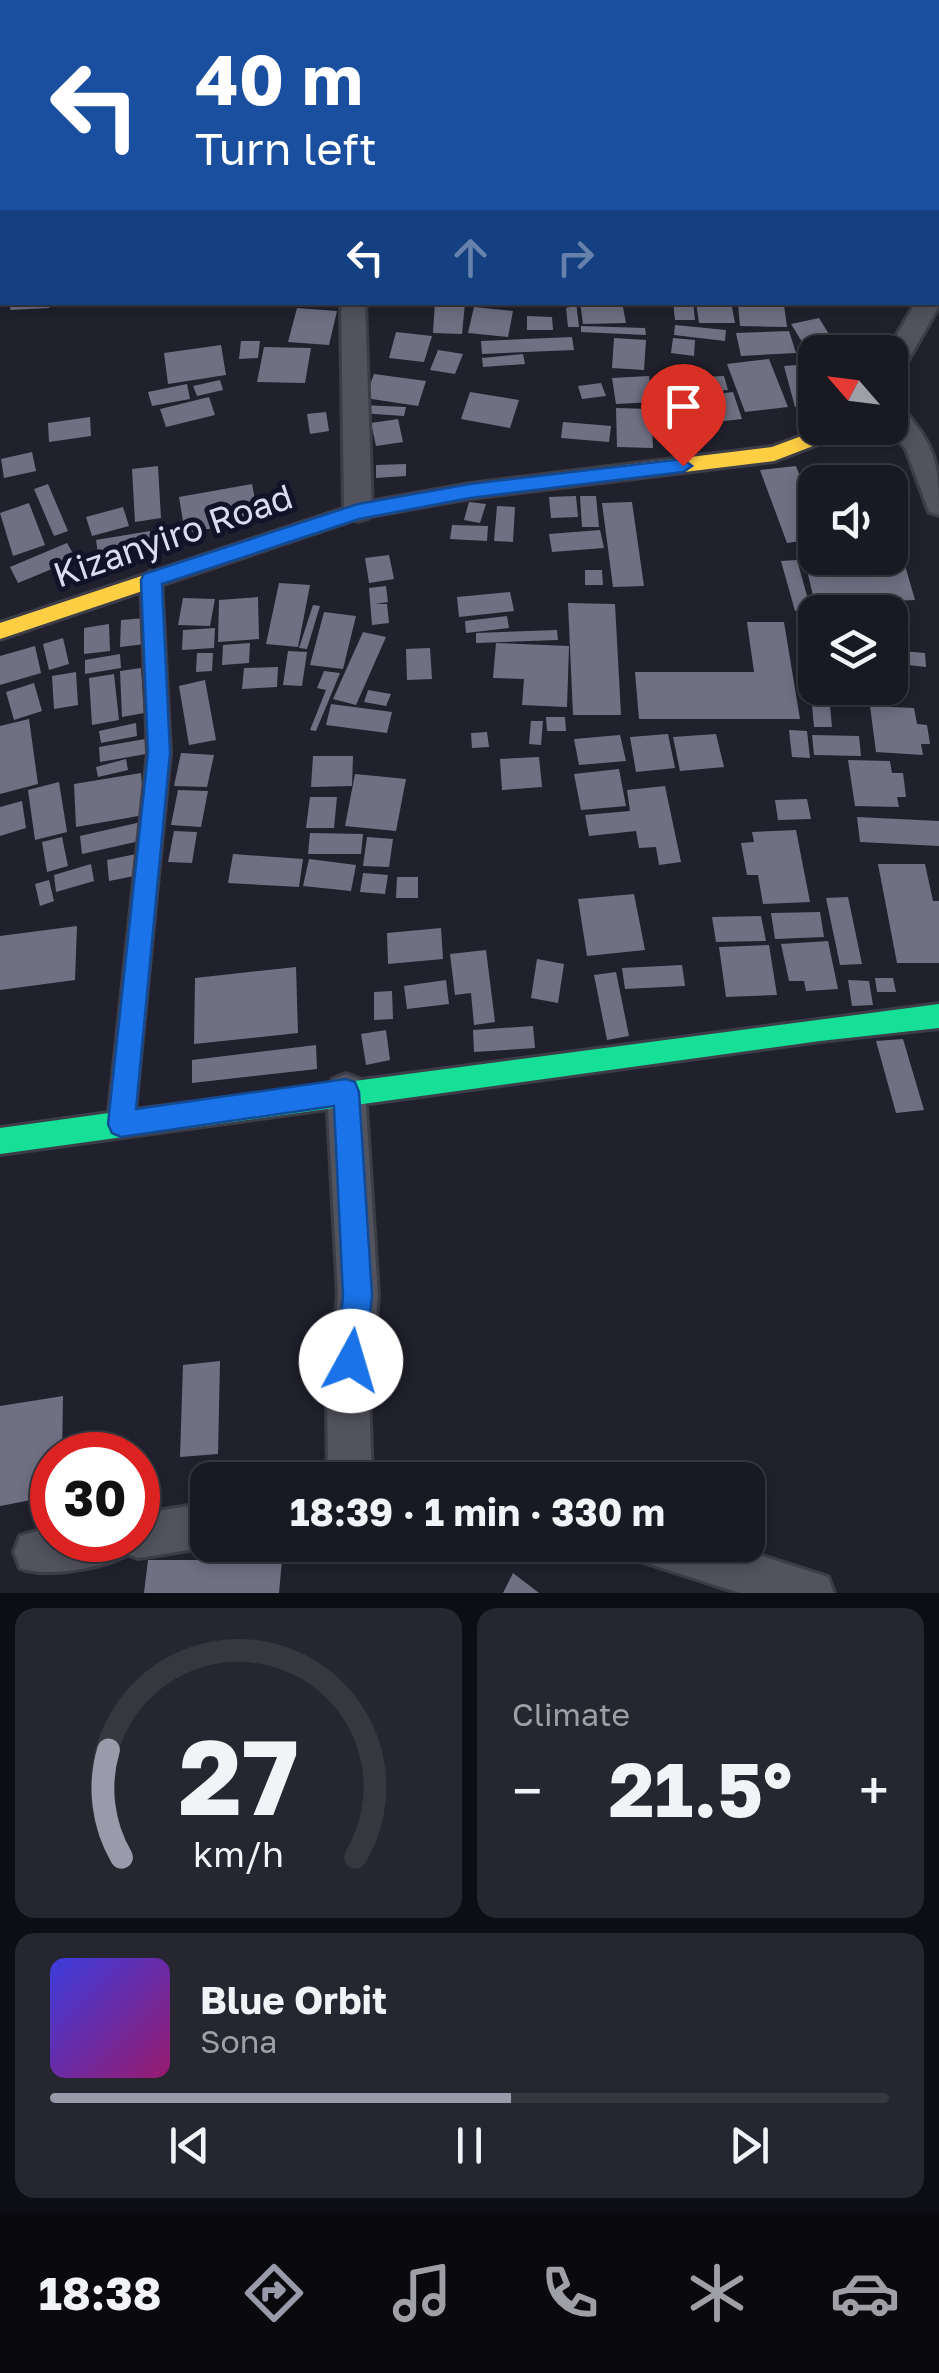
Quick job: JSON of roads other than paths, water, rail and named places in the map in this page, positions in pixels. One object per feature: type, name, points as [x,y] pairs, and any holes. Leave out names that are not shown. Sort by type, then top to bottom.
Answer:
[{"type":"street","points":[[353,305],[358,512]]},
{"type":"street","points":[[908,338],[927,305]]},
{"type":"street","points":[[908,434],[918,446],[939,505]]},
{"type":"street","name":"Kizanyiro Road","points":[[0,631],[358,512],[470,491],[774,454],[798,445]]},
{"type":"street","points":[[121,1124],[159,753],[151,580]]},
{"type":"street","points":[[0,1142],[346,1092],[627,1058],[864,1021],[939,1016]]},
{"type":"street","points":[[346,1092],[358,1295],[348,1394],[350,1462]]},
{"type":"street","points":[[160,1533],[190,1528]]},
{"type":"street","points":[[711,1562],[812,1593]]}]
